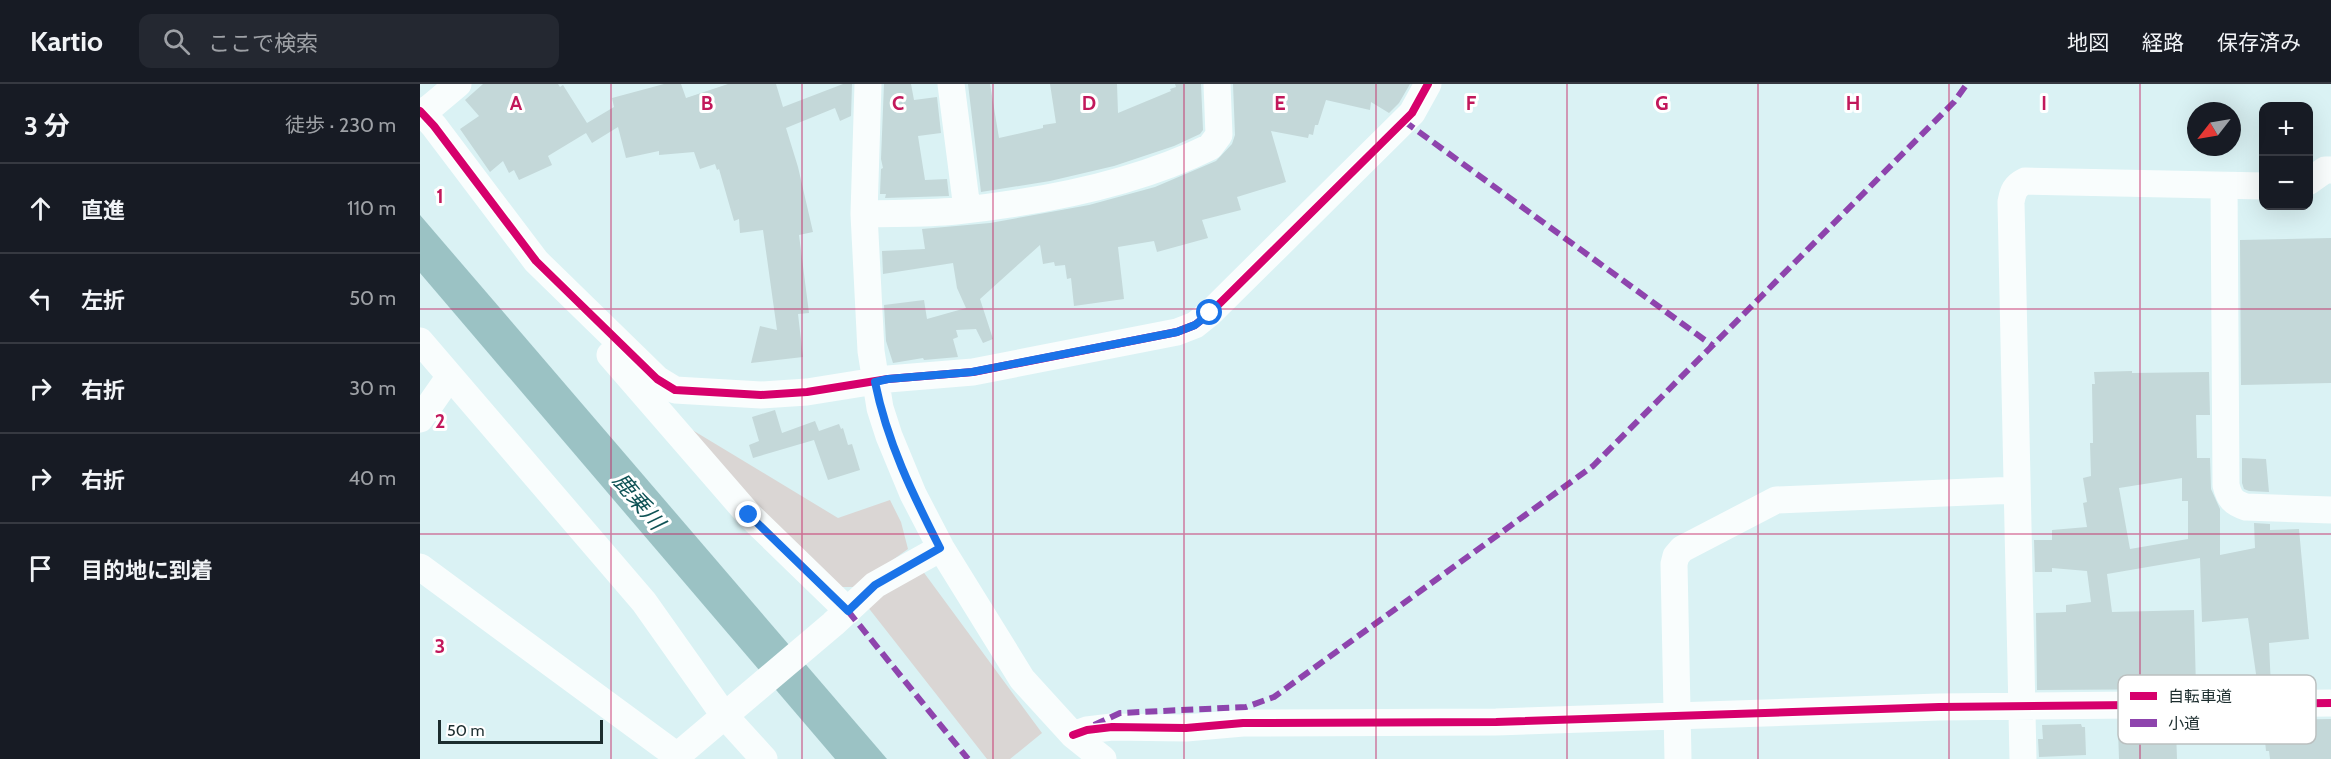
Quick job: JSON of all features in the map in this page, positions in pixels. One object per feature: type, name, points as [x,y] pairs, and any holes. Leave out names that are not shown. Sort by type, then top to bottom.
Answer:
[{"type":"street","points":[[458,84],[421,114],[434,126],[591,333],[840,617]]},
{"type":"street","points":[[868,84],[864,214],[871,351],[880,408],[900,466],[940,548],[1022,679],[1073,735],[1103,759]]},
{"type":"street","points":[[951,84],[967,209]]},
{"type":"street","points":[[864,214],[967,209],[1029,200],[1092,187],[1162,168],[1210,147],[1219,135],[1217,84]]},
{"type":"street","points":[[549,276],[657,379],[675,390],[761,395],[807,392],[888,379],[972,372],[1177,332],[1195,325],[1210,313],[1412,113],[1428,84]]},
{"type":"street","points":[[2313,178],[2325,170],[2331,170]]},
{"type":"street","points":[[2023,759],[2011,214],[2013,192],[2018,184],[2025,181],[2259,186]]},
{"type":"street","points":[[2224,186],[2226,485],[2228,495],[2236,504],[2246,507],[2331,510]]},
{"type":"street","points":[[420,341],[644,602],[731,710],[764,759]]},
{"type":"street","points":[[420,419],[450,376]]},
{"type":"street","points":[[1678,759],[1674,564],[1676,556],[1682,549],[1776,500],[2017,490]]},
{"type":"street","points":[[420,567],[678,757],[875,585],[940,548]]},
{"type":"street","points":[[2316,703],[2331,703]]},
{"type":"street","points":[[1073,735],[1087,730],[1112,728],[1186,728],[1243,723],[1496,722],[1677,714],[2118,705]]},
{"type":"shaded area","points":[[689,428],[838,518],[890,500],[901,522],[908,549],[855,587],[840,587],[758,514]]},
{"type":"shaded area","points":[[922,570],[1042,733],[1010,759],[987,759],[867,606]]},
{"type":"water","name":"鹿乗川","points":[[420,215],[887,759],[835,759],[420,273]]},
{"type":"building","points":[[483,84],[558,84],[560,87],[563,85],[587,123],[614,107],[612,98],[664,84],[681,84],[686,98],[728,84],[776,84],[783,107],[843,84],[852,84],[851,116],[840,121],[835,108],[786,128],[798,167],[813,232],[799,235],[809,313],[798,314],[803,357],[751,363],[760,326],[777,330],[763,230],[740,233],[739,219],[734,221],[719,169],[717,170],[715,164],[700,169],[694,152],[659,155],[659,151],[626,158],[618,127],[592,143],[586,133],[548,156],[552,165],[519,180],[514,170],[509,173],[503,161],[490,172],[460,129],[479,116],[465,100]]},
{"type":"building","points":[[884,84],[911,84],[914,100],[937,97],[941,133],[918,136],[925,180],[947,179],[949,196],[885,198],[886,194],[880,194],[881,169],[883,168],[881,159]]},
{"type":"building","points":[[968,84],[990,84],[999,138],[1056,123],[1050,84],[1117,84],[1118,113],[1171,91],[1170,89],[1176,87],[1175,84],[1201,84],[1203,130],[1200,134],[1174,146],[1114,166],[1050,181],[981,192]]},
{"type":"building","points":[[1233,84],[1410,84],[1399,103],[1389,113],[1371,102],[1370,110],[1326,100],[1318,125],[1315,125],[1313,135],[1309,134],[1308,138],[1271,131],[1286,182],[1237,197],[1241,210],[1202,220],[1208,238],[1157,252],[1154,241],[1118,247],[1124,299],[1074,306],[1071,278],[1067,279],[1065,265],[1055,266],[1054,262],[1043,264],[1040,245],[980,299],[993,339],[983,343],[976,329],[956,330],[958,337],[953,339],[958,357],[924,360],[923,358],[893,363],[886,341],[884,305],[924,300],[927,319],[966,308],[957,288],[953,263],[883,274],[882,251],[925,249],[922,229],[990,223],[1089,205],[1155,187],[1216,161],[1232,144],[1235,135]]},
{"type":"building","points":[[2331,238],[2331,383],[2241,385],[2240,240]]},
{"type":"building","points":[[2094,372],[2209,372],[2210,415],[2196,415],[2197,458],[2210,458],[2211,489],[2220,509],[2220,555],[2255,548],[2254,523],[2270,524],[2270,530],[2299,529],[2309,639],[2269,643],[2270,675],[2256,675],[2248,618],[2202,622],[2200,558],[2107,574],[2112,612],[2194,610],[2196,675],[2118,675],[2118,689],[2037,690],[2036,613],[2066,612],[2066,605],[2091,602],[2087,571],[2052,568],[2052,572],[2035,572],[2034,540],[2052,540],[2052,530],[2087,527],[2083,503],[2087,502],[2083,478],[2091,476],[2092,384],[2095,384]],"holes":[[[2182,478],[2182,501],[2188,501],[2188,539],[2130,549],[2119,488]]]},
{"type":"building","points":[[775,410],[782,433],[815,421],[819,431],[839,424],[841,429],[843,428],[848,445],[852,444],[860,470],[828,480],[814,440],[753,458],[749,445],[759,441],[752,417]]},
{"type":"building","points":[[2242,458],[2266,459],[2269,492],[2244,489]]},
{"type":"building","points":[[2316,719],[2331,719],[2331,759],[2270,759],[2265,744],[2316,744]]},
{"type":"building","points":[[2081,724],[2085,727],[2086,755],[2039,757],[2038,739],[2043,739],[2042,725]]},
{"type":"building","points":[[2118,744],[2176,744],[2177,759],[2119,759]]},
{"type":"marked path","points":[[1094,725],[1120,713],[1246,707],[1274,697],[1593,466],[1954,102],[1967,84]]},
{"type":"marked path","points":[[1404,121],[1713,346]]},
{"type":"marked path","points":[[848,611],[968,759]]},
{"type":"cycle path","points":[[420,111],[434,126],[536,261],[657,379],[675,390],[761,395],[807,392],[888,379],[973,372],[1177,332],[1195,325],[1210,313],[1412,113],[1428,84]]},
{"type":"cycle path","points":[[2316,703],[2331,703]]},
{"type":"cycle path","points":[[1073,735],[1087,730],[1112,727],[1186,728],[1243,723],[1496,722],[1939,707],[2118,705]]},
{"type":"route","points":[[749,515],[848,611],[875,585],[940,548],[900,466],[880,408],[875,382],[972,372],[1177,332],[1195,325],[1210,313]]}]
